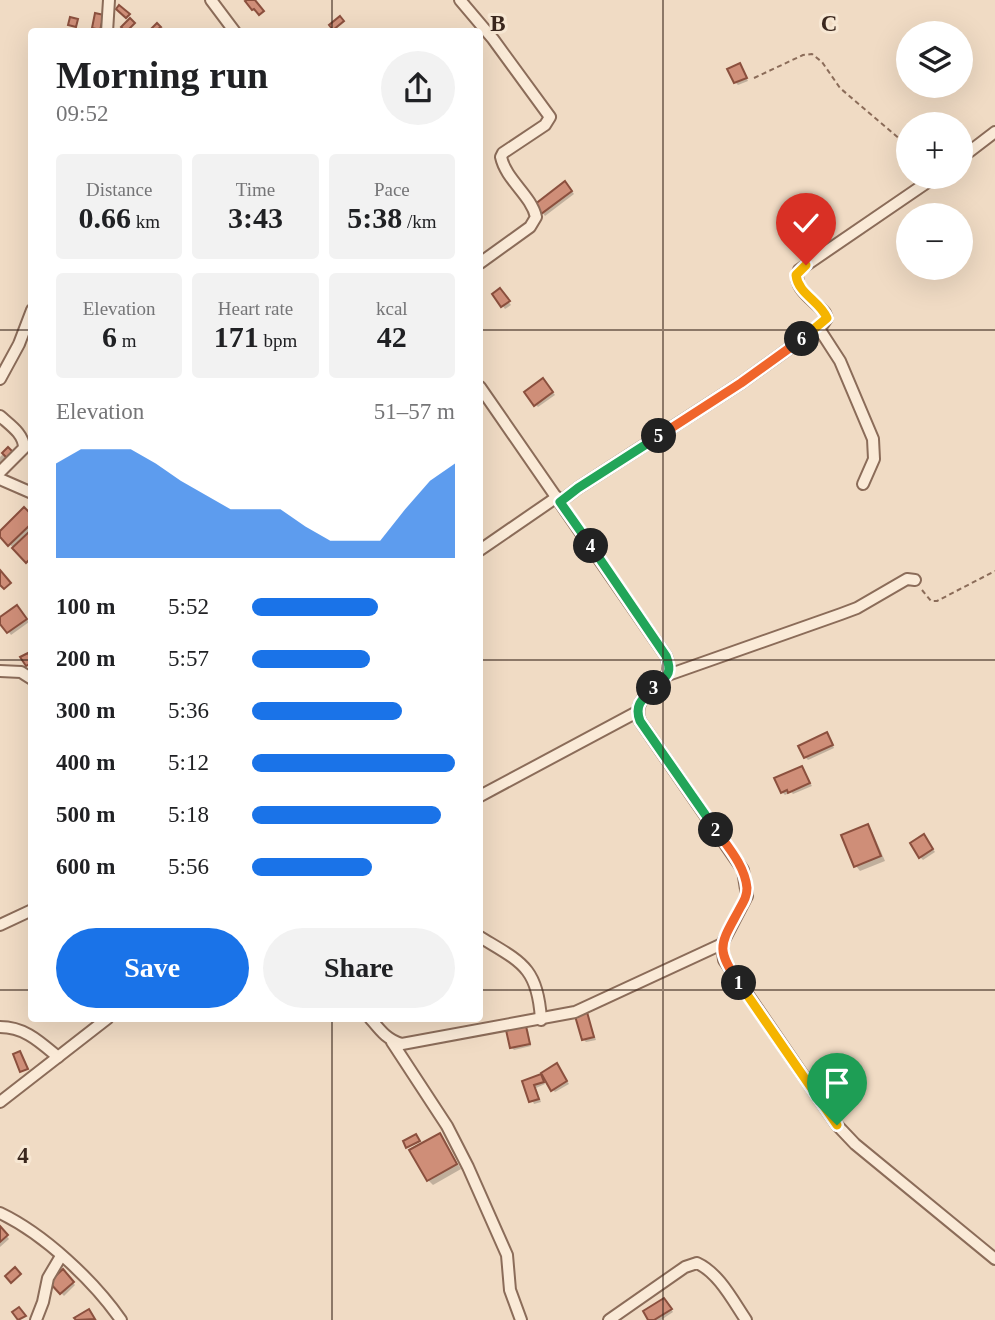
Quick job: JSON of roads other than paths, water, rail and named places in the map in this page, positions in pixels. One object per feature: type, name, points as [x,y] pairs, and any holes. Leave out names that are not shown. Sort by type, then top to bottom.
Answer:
[{"type":"street","points":[[107,28],[109,0]]},
{"type":"street","points":[[211,0],[231,28]]},
{"type":"street","points":[[460,0],[493,39],[550,117],[545,125],[503,153],[501,158],[537,218],[483,261]]},
{"type":"street","points":[[973,149],[995,132]]},
{"type":"street","points":[[483,548],[741,383],[818,327],[827,318],[797,284],[796,275],[799,270],[917,189]]},
{"type":"street","points":[[0,379],[28,320]]},
{"type":"street","points":[[818,327],[840,361],[873,439],[874,459],[863,484]]},
{"type":"street","points":[[483,391],[666,656],[670,666],[668,675]]},
{"type":"street","points":[[0,416],[21,435],[24,443],[24,448],[0,472]]},
{"type":"street","points":[[0,479],[28,491]]},
{"type":"street","points":[[915,580],[907,579],[857,608],[668,675],[640,701],[637,712],[640,721],[743,870],[747,896],[722,944],[724,960],[730,970],[837,1125],[855,1144],[995,1259]]},
{"type":"street","points":[[0,671],[21,672],[28,676]]},
{"type":"street","points":[[483,794],[637,712]]},
{"type":"street","points":[[0,925],[28,912]]},
{"type":"street","points":[[483,939],[516,958],[526,968],[538,991],[541,1020]]},
{"type":"street","points":[[392,1042],[413,1043],[575,1012],[722,944]]},
{"type":"street","points":[[0,1102],[103,1022]]},
{"type":"street","points":[[374,1022],[392,1042],[447,1126],[468,1167],[507,1255],[510,1290],[521,1320]]},
{"type":"street","points":[[0,1027],[19,1029],[32,1036],[58,1058]]},
{"type":"street","points":[[0,1213],[35,1234],[61,1256],[104,1298],[121,1320]]},
{"type":"street","points":[[36,1320],[48,1278],[61,1256]]},
{"type":"street","points":[[609,1320],[685,1267],[697,1263],[706,1267],[714,1276],[747,1320]]}]
